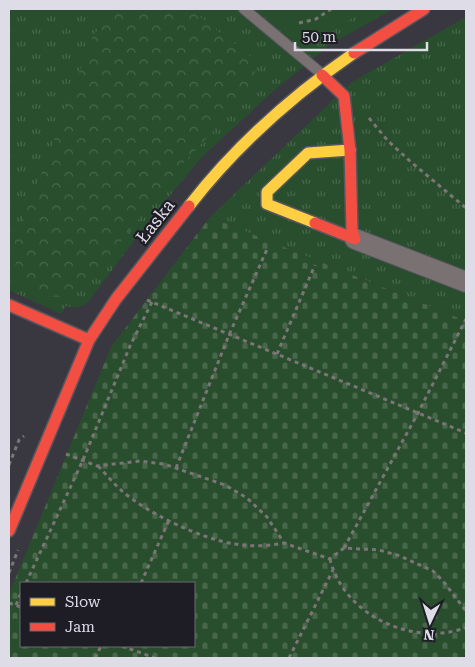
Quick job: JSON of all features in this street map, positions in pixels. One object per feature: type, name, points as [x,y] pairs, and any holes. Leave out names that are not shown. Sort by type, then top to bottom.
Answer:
[{"type":"main road","name":"Łaska","points":[[9,531],[89,340],[116,299],[203,188],[266,123],[322,75],[371,40],[424,9]]},
{"type":"main road","points":[[322,75],[344,96],[350,150],[352,231],[355,239]]},
{"type":"main road","points":[[350,150],[308,153],[267,192],[267,204],[355,239]]},
{"type":"main road","points":[[9,305],[89,340]]},
{"type":"street","points":[[355,239],[466,282]]},
{"type":"lane","points":[[244,9],[322,75]]},
{"type":"path","points":[[299,22],[316,19],[331,9]]},
{"type":"path","points":[[367,114],[388,141],[466,208]]},
{"type":"path","points":[[176,468],[268,247]]},
{"type":"path","points":[[277,354],[315,265]]},
{"type":"path","points":[[147,300],[466,433]]},
{"type":"path","points":[[26,582],[83,460],[130,346],[152,302]]},
{"type":"path","points":[[330,559],[344,548],[418,413],[466,319]]},
{"type":"path","points":[[67,454],[97,466],[122,491],[140,505],[206,537],[234,544],[264,546],[284,544],[330,559]]},
{"type":"path","points":[[97,466],[140,461],[164,464],[225,485],[247,498],[266,517],[284,544]]},
{"type":"path","points":[[141,582],[169,520]]},
{"type":"path","points":[[9,573],[20,547]]},
{"type":"path","points":[[344,548],[386,552],[400,556],[432,571],[443,581],[466,611]]},
{"type":"path","points":[[330,559],[342,588],[358,606],[377,618],[402,629],[422,633],[440,634],[466,628]]},
{"type":"path","points":[[289,658],[333,569]]},
{"type":"path","points":[[16,605],[20,595]]},
{"type":"path","points":[[9,603],[20,607]]},
{"type":"path","points":[[125,647],[155,658]]},
{"type":"green space","points":[[9,9],[393,9],[331,44],[271,93],[202,157],[151,218],[88,302],[78,307],[66,306],[61,314],[9,290]]},
{"type":"green space","points":[[112,9],[190,9],[250,56],[257,81],[181,166],[100,267],[71,298],[37,295],[16,281],[15,237],[39,180],[92,38]]},
{"type":"green space","points":[[264,9],[366,9],[310,46]]},
{"type":"green space","points":[[466,17],[466,321],[210,217],[352,82]]},
{"type":"green space","points":[[210,217],[466,321],[466,658],[9,658],[9,594],[111,347]]},
{"type":"traffic: slow","points":[[189,206],[226,163],[266,123],[309,86],[354,53]]},
{"type":"traffic: slow","points":[[315,223],[267,204],[267,192],[308,153],[350,150]]},
{"type":"traffic: jam","points":[[354,53],[424,9]]},
{"type":"traffic: jam","points":[[315,223],[355,239],[352,231],[350,150],[344,96],[322,75]]},
{"type":"traffic: jam","points":[[9,531],[89,340],[116,299],[189,206]]},
{"type":"traffic: jam","points":[[9,305],[89,340]]}]
